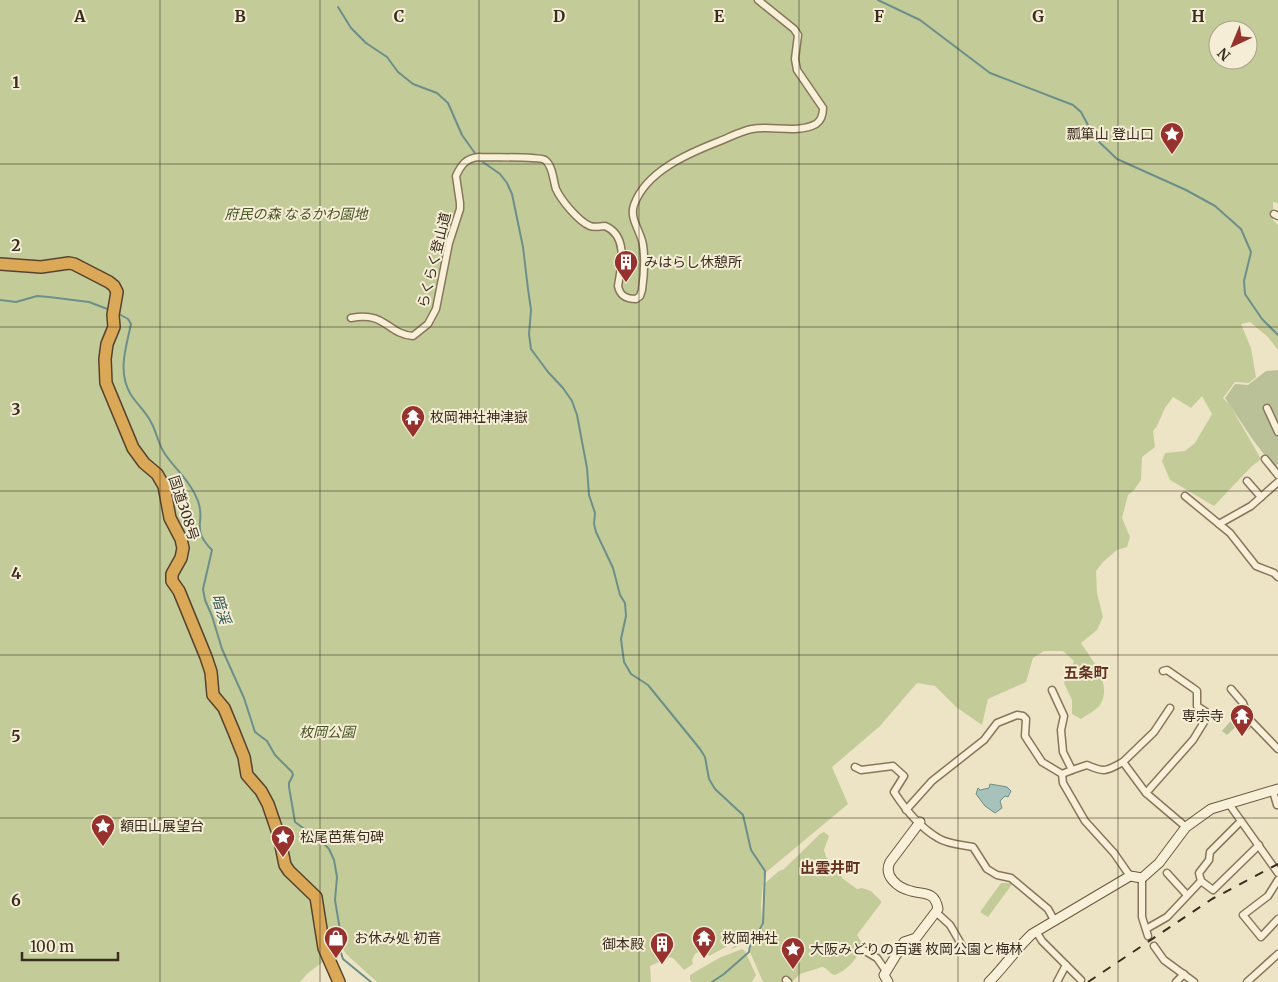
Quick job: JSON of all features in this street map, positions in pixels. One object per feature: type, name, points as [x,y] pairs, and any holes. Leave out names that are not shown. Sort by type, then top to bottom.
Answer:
[{"type":"highway","name":"国道308号","points":[[0,264],[40,267],[74,264],[114,286],[117,292],[113,313],[114,327],[105,359],[106,383],[133,448],[144,463],[157,474],[164,486],[170,518],[181,539],[183,548],[181,558],[172,574],[172,581],[178,588],[206,656],[211,672],[213,695],[224,708],[244,757],[247,775],[261,791],[268,804],[279,836],[285,865],[316,897],[324,948],[339,982]]},
{"type":"street","name":"らくらく登山道","points":[[351,318],[372,316],[407,336],[413,336],[428,324],[436,309],[449,243],[460,209],[456,176],[464,163],[470,158],[479,157],[531,157],[545,160],[550,167],[556,188],[565,203],[587,225],[593,227],[605,226],[614,233],[623,251],[619,291],[622,296],[628,299],[636,299],[640,296],[642,290],[643,243],[633,211],[642,190],[672,162],[744,131],[758,128],[810,126],[821,119],[823,108],[797,70],[795,59],[798,35],[794,29],[758,0]]},
{"type":"street","points":[[1267,408],[1278,432]]},
{"type":"street","points":[[1265,459],[1278,475]]},
{"type":"street","points":[[1247,481],[1261,497]]},
{"type":"street","points":[[1219,524],[1251,506],[1278,482]]},
{"type":"street","points":[[1185,496],[1230,533],[1256,566],[1274,573],[1278,577]]},
{"type":"street","points":[[1146,793],[1194,740],[1209,714],[1197,706],[1197,691],[1167,670],[1162,671]]},
{"type":"street","points":[[1231,688],[1243,703],[1248,719],[1278,749]]},
{"type":"street","points":[[1052,690],[1064,716],[1061,730],[1063,752],[1072,770]]},
{"type":"street","points":[[1062,774],[1087,764],[1099,771],[1106,771],[1123,762],[1154,732],[1170,708]]},
{"type":"street","points":[[906,810],[932,781],[984,740],[997,723],[1017,715],[1026,719],[1025,736],[1042,762],[1062,774]]},
{"type":"street","points":[[1123,762],[1146,793],[1186,827]]},
{"type":"street","points":[[856,767],[861,770],[894,766],[904,776],[899,781],[894,792],[906,810],[939,839],[973,847],[986,869],[997,875],[1011,878],[1048,909],[1054,920]]},
{"type":"street","points":[[1062,774],[1063,783],[1085,821],[1114,852],[1130,876]]},
{"type":"street","points":[[1201,881],[1167,917],[1147,933],[1142,917],[1142,878],[1159,863],[1186,827],[1211,809],[1276,790],[1277,805]]},
{"type":"street","points":[[1229,804],[1278,873]]},
{"type":"street","points":[[1241,821],[1210,852],[1209,860],[1198,873],[1201,881],[1213,890],[1259,846]]},
{"type":"street","points":[[888,982],[884,975],[904,942],[916,938],[937,913],[938,909],[937,901],[932,897],[920,891],[914,892],[902,887],[888,873],[887,867],[890,862],[920,822]]},
{"type":"street","points":[[1167,872],[1188,895]]},
{"type":"street","points":[[989,982],[1021,944],[1036,931],[1130,876],[1142,878]]},
{"type":"street","points":[[1278,880],[1268,896],[1243,915],[1261,937],[1278,919]]},
{"type":"street","points":[[937,913],[950,925],[964,950]]},
{"type":"street","points":[[1036,931],[1042,941],[1081,980]]},
{"type":"street","points":[[1154,946],[1164,960],[1194,982]]},
{"type":"street","points":[[860,948],[877,958],[886,971]]},
{"type":"street","points":[[1247,982],[1278,954]]},
{"type":"street","points":[[1057,982],[1066,965]]},
{"type":"street","points":[[1176,982],[1184,974]]},
{"type":"green space","points":[[0,0],[1278,0],[1278,203],[1273,202],[1273,220],[1278,225],[1278,350],[1268,337],[1250,322],[1241,324],[1251,348],[1256,377],[1249,383],[1235,382],[1223,398],[1230,405],[1261,459],[1214,506],[1170,480],[1162,461],[1165,453],[1185,451],[1195,443],[1212,414],[1202,396],[1191,408],[1173,397],[1165,408],[1153,431],[1155,447],[1142,457],[1141,480],[1128,495],[1122,518],[1130,537],[1127,547],[1117,550],[1096,571],[1097,593],[1103,617],[1097,630],[1081,643],[1100,672],[1103,681],[1103,697],[1100,705],[1081,719],[1072,714],[1072,700],[1064,683],[1074,661],[1063,651],[1044,651],[1033,658],[1026,682],[988,699],[982,725],[956,707],[935,686],[917,683],[880,726],[832,767],[848,804],[764,874],[761,904],[762,924],[753,938],[743,937],[740,945],[730,950],[736,944],[731,939],[726,947],[709,956],[703,949],[695,954],[692,960],[693,964],[684,970],[670,957],[650,966],[651,982],[377,982],[346,954],[342,947],[307,974],[300,982],[0,982]]},
{"type":"green space","points":[[1278,370],[1278,464],[1274,467],[1225,398],[1235,384],[1248,385],[1266,371]]},
{"type":"green space","points":[[1241,709],[1245,718],[1253,726],[1249,730],[1241,722],[1227,735],[1222,731]]},
{"type":"green space","points":[[824,832],[829,836],[824,850],[826,857],[840,870],[842,878],[857,889],[862,888],[871,891],[881,903],[857,935],[863,945],[855,959],[844,970],[835,975],[822,967],[800,974],[792,982],[763,982],[750,952],[751,946],[763,926],[764,884],[784,869]]},
{"type":"green space","points":[[1001,883],[1013,883],[988,917],[980,912]]},
{"type":"green space","points":[[742,949],[745,951],[756,975],[752,982],[692,982],[690,980],[690,975],[719,958]]},
{"type":"water","points":[[990,784],[1007,787],[1011,791],[1008,797],[1005,796],[1000,801],[1002,808],[995,813],[985,806],[976,794],[978,788],[980,790],[989,788]]},
{"type":"waterway","points":[[878,0],[920,20],[990,73],[1073,105],[1081,112],[1095,138],[1117,159],[1186,190],[1215,206],[1241,229],[1251,252],[1244,281],[1245,294],[1262,319],[1278,335]]},
{"type":"waterway","points":[[338,7],[351,28],[366,43],[387,57],[398,72],[413,84],[437,93],[448,103],[462,135],[477,156]]},
{"type":"waterway","points":[[480,160],[500,174],[512,194],[523,247],[531,310],[529,334],[531,349],[563,388],[572,401],[577,415],[587,468],[589,495],[595,513],[594,524],[596,532],[613,568],[620,595],[625,603],[626,616],[621,639],[624,662],[631,674],[648,685],[700,749],[705,757],[709,779],[715,789],[743,815],[751,850],[765,871],[763,923],[749,948],[749,952],[712,982]]},
{"type":"waterway","name":"暗渓","points":[[0,300],[16,302],[37,296],[49,297],[89,302],[110,310]]},
{"type":"waterway","name":"暗渓","points":[[119,314],[128,319],[131,324],[124,360],[124,378],[127,386],[131,395],[149,418],[169,460],[187,482],[198,501],[200,531],[205,542],[212,550],[203,589],[222,649],[244,698],[255,732],[267,741],[275,755],[292,772],[293,775],[289,787],[295,822],[322,842],[329,849],[334,860],[337,877],[335,900],[340,930],[340,950],[343,959],[371,982]]},
{"type":"railway","points":[[1088,982],[1212,899],[1278,864]]},
{"type":"place","name":"瓢箪山 登山口","points":[[1172,155]]},
{"type":"place","name":"みはらし休憩所","points":[[626,283]]},
{"type":"place","name":"枚岡神社神津嶽","points":[[413,438]]},
{"type":"place","name":"専宗寺","points":[[1242,737]]},
{"type":"place","name":"額田山展望台","points":[[103,847]]},
{"type":"place","name":"松尾芭蕉句碑","points":[[283,858]]},
{"type":"place","name":"お休み処 初音","points":[[336,959]]},
{"type":"place","name":"枚岡神社","points":[[704,959]]},
{"type":"place","name":"御本殿","points":[[662,965]]},
{"type":"place","name":"大阪みどりの百選 枚岡公園と梅林","points":[[793,970]]},
{"type":"district","name":"五条町","points":[[1086,673]]},
{"type":"district","name":"出雲井町","points":[[830,868]]},
{"type":"park label","name":"府民の森 なるかわ園地","points":[[296,214]]},
{"type":"park label","name":"枚岡公園","points":[[327,732]]}]
